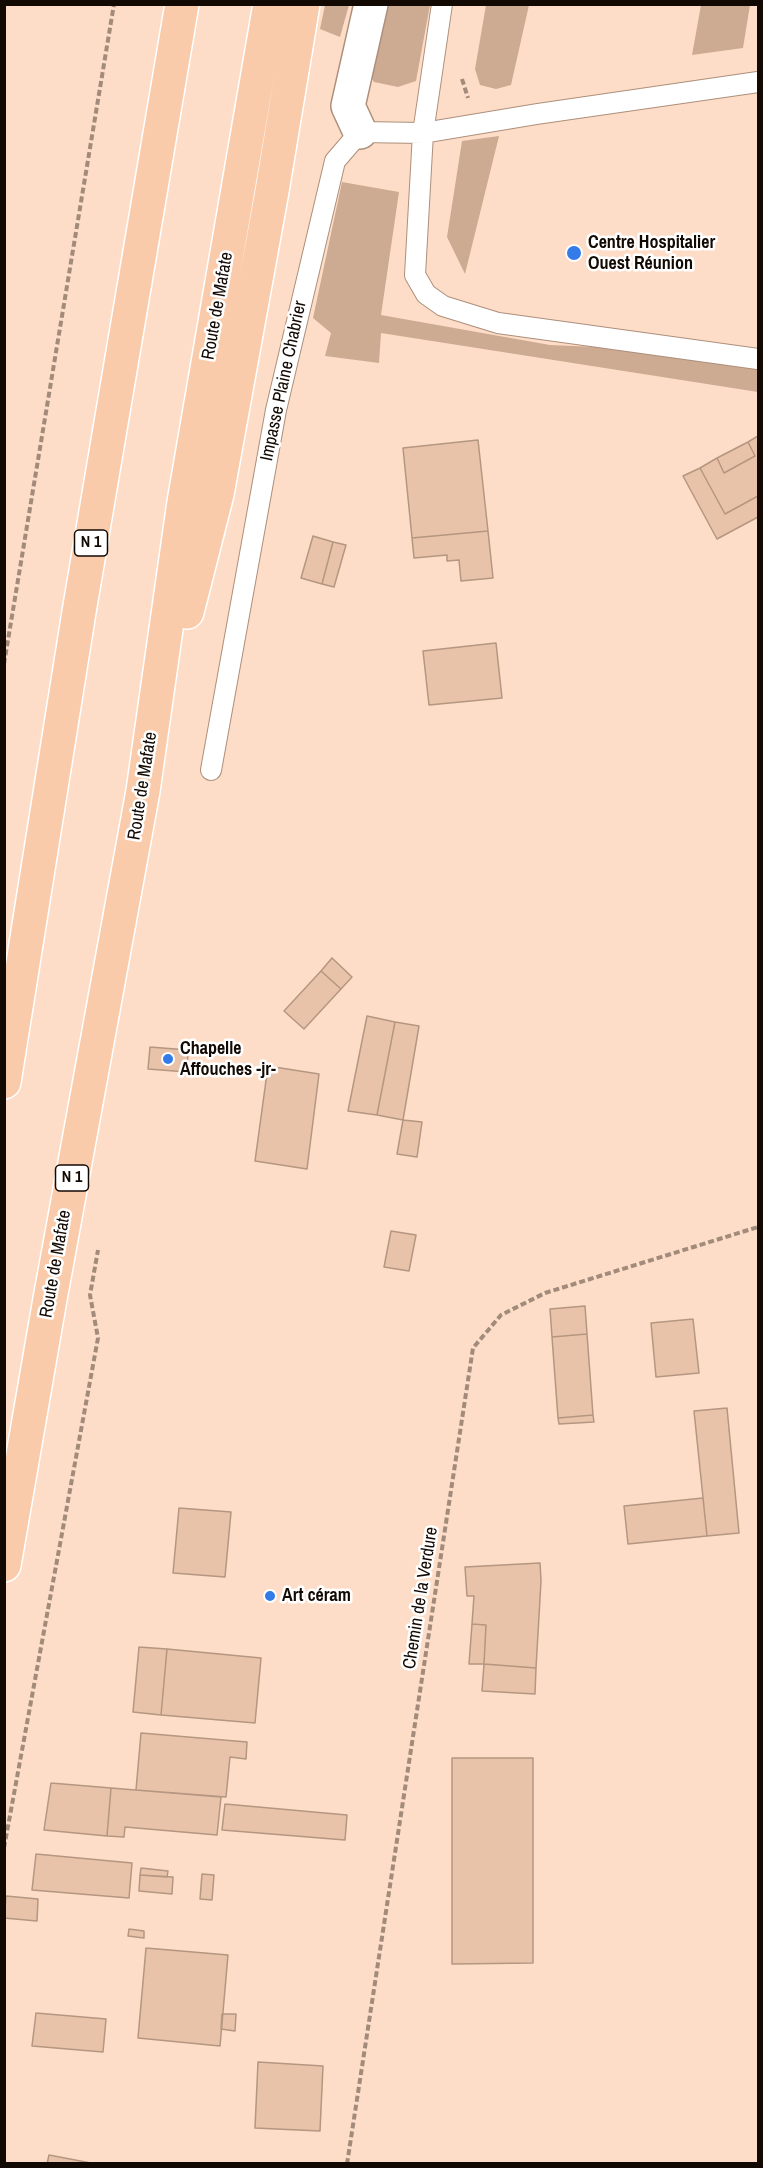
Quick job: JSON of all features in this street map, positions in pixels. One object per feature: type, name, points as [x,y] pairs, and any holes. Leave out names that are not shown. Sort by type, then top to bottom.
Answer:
[{"type":"highway","name":"N 1","points":[[4,1082],[79,612],[182,4]]},
{"type":"highway","name":"Route de Mafate","points":[[4,1565],[143,791],[184,502],[270,4]]},
{"type":"highway","points":[[143,791],[217,494],[303,4]]},
{"type":"highway","points":[[272,191],[311,4]]},
{"type":"street","points":[[360,132],[348,106],[370,4]]},
{"type":"lane","points":[[442,4],[423,133],[415,275],[426,294],[443,306],[498,323],[759,359]]},
{"type":"lane","points":[[360,132],[423,133],[759,82]]},
{"type":"lane","name":"Impasse Plaine Chabrier","points":[[211,770],[276,410],[335,161],[360,132]]},
{"type":"path","points":[[4,664],[114,4]]},
{"type":"path","points":[[460,74],[465,93],[472,103]]},
{"type":"path","name":"Chemin de la Verdure","points":[[348,2163],[473,1348],[501,1315],[545,1293],[759,1227]]},
{"type":"path","points":[[4,1848],[98,1338],[90,1295],[98,1248]]},
{"type":"shaded area","points":[[325,5],[349,5],[340,37],[320,29]]},
{"type":"shaded area","points":[[380,5],[430,5],[416,81],[398,87],[374,82],[366,69]]},
{"type":"shaded area","points":[[486,5],[529,5],[511,85],[496,89],[480,85],[475,69]]},
{"type":"shaded area","points":[[701,5],[750,5],[743,48],[692,55]]},
{"type":"shaded area","points":[[499,136],[465,274],[447,237],[462,141]]},
{"type":"shaded area","points":[[342,182],[399,192],[381,315],[550,345],[597,347],[758,368],[758,392],[381,333],[379,363],[325,356],[331,333],[313,318]]},
{"type":"building","points":[[758,436],[758,496],[725,514],[700,468],[717,458],[724,473],[755,456],[748,442]]},
{"type":"building","points":[[478,440],[488,531],[412,538],[403,448]]},
{"type":"building","points":[[748,442],[755,456],[724,473],[717,458]]},
{"type":"building","points":[[700,468],[725,514],[758,496],[758,517],[717,539],[683,476]]},
{"type":"building","points":[[488,531],[493,578],[461,581],[459,560],[447,561],[447,555],[414,558],[412,538]]},
{"type":"building","points":[[313,536],[333,542],[322,584],[301,578]]},
{"type":"building","points":[[333,542],[346,545],[334,587],[322,584]]},
{"type":"building","points":[[496,643],[502,698],[429,705],[423,651]]},
{"type":"building","points":[[332,958],[352,977],[341,989],[321,971]]},
{"type":"building","points":[[321,971],[341,989],[304,1029],[284,1011]]},
{"type":"building","points":[[367,1016],[395,1022],[377,1115],[348,1111]]},
{"type":"building","points":[[395,1022],[419,1026],[403,1120],[377,1115]]},
{"type":"building","name":"Chapelle Affouches -jr-","points":[[150,1047],[188,1050],[187,1072],[148,1069]]},
{"type":"building","points":[[268,1066],[319,1074],[307,1169],[255,1161]]},
{"type":"building","points":[[403,1120],[422,1122],[417,1157],[397,1154]]},
{"type":"building","points":[[391,1231],[416,1235],[409,1271],[384,1267]]},
{"type":"building","points":[[585,1306],[587,1334],[552,1337],[550,1309]]},
{"type":"building","points":[[693,1319],[699,1373],[656,1377],[651,1323]]},
{"type":"building","points":[[587,1334],[593,1415],[558,1418],[552,1337]]},
{"type":"building","points":[[727,1408],[739,1533],[707,1536],[694,1411]]},
{"type":"building","points":[[593,1415],[594,1422],[559,1424],[558,1418]]},
{"type":"building","points":[[703,1498],[707,1536],[628,1544],[624,1506]]},
{"type":"building","points":[[179,1508],[231,1512],[225,1577],[173,1573]]},
{"type":"building","points":[[540,1563],[536,1668],[484,1664],[486,1625],[472,1624],[474,1596],[467,1596],[465,1567]]},
{"type":"building","points":[[472,1624],[486,1625],[484,1664],[469,1664]]},
{"type":"building","points":[[139,1647],[167,1649],[161,1715],[133,1712]]},
{"type":"building","points":[[167,1649],[261,1658],[255,1723],[161,1715]]},
{"type":"building","points":[[484,1664],[536,1668],[535,1694],[482,1691]]},
{"type":"building","points":[[141,1733],[247,1742],[246,1759],[230,1757],[226,1797],[136,1790]]},
{"type":"building","points":[[452,1758],[533,1758],[533,1963],[452,1964]]},
{"type":"building","points":[[51,1783],[111,1788],[107,1836],[44,1830]]},
{"type":"building","points":[[111,1788],[221,1797],[217,1835],[125,1827],[124,1837],[107,1836]]},
{"type":"building","points":[[225,1804],[347,1815],[345,1840],[222,1830]]},
{"type":"building","points":[[36,1854],[132,1863],[129,1898],[32,1890]]},
{"type":"building","points":[[141,1868],[168,1871],[167,1877],[140,1875]]},
{"type":"building","points":[[202,1874],[214,1875],[212,1900],[200,1899]]},
{"type":"building","points":[[140,1875],[173,1877],[172,1894],[139,1891]]},
{"type":"building","points":[[6,1896],[38,1899],[37,1921],[4,1918]]},
{"type":"building","points":[[129,1929],[144,1931],[144,1938],[128,1936]]},
{"type":"building","points":[[146,1948],[228,1955],[220,2046],[138,2038]]},
{"type":"building","points":[[36,2013],[106,2019],[103,2052],[32,2046]]},
{"type":"building","points":[[222,2014],[236,2014],[235,2031],[221,2029]]},
{"type":"building","points":[[258,2062],[323,2066],[320,2131],[255,2128]]},
{"type":"building","points":[[49,2155],[91,2163],[91,2164],[47,2164]]},
{"type":"place","name":"Centre Hospitalier Ouest Réunion","points":[[574,253]]},
{"type":"place","name":"Chapelle Affouches -jr-","points":[[168,1059]]},
{"type":"place","name":"Art céram","points":[[270,1596]]}]
